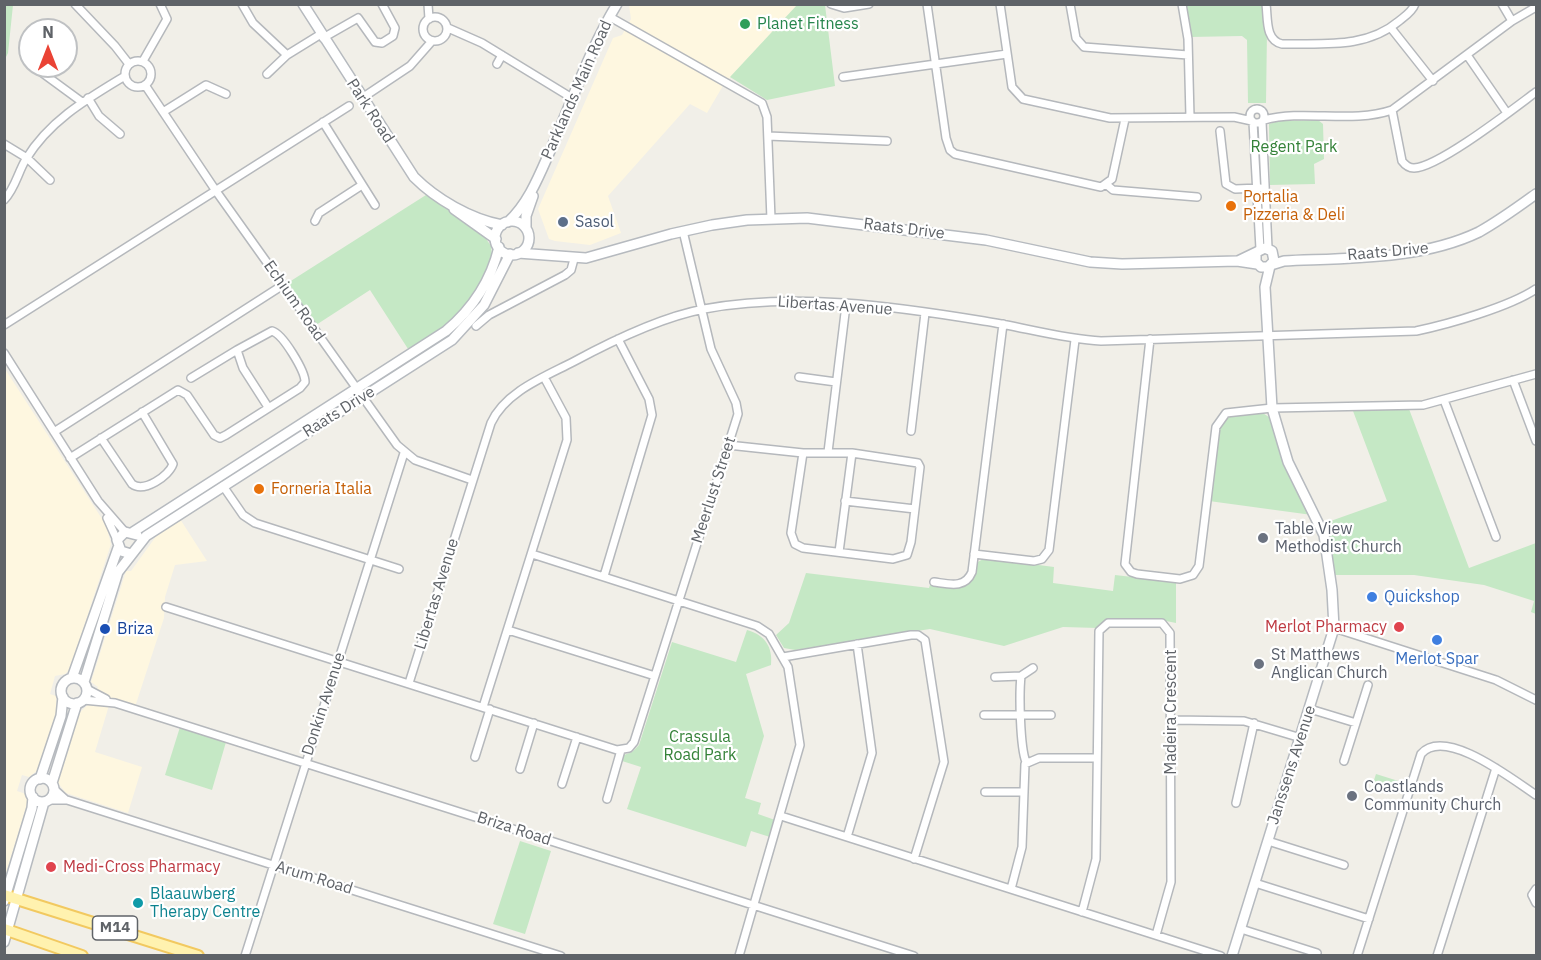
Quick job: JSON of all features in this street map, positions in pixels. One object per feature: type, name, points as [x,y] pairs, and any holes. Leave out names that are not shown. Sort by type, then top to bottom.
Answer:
[{"type":"main road","name":"M14","points":[[8,898],[198,956]]},
{"type":"main road","name":"M14","points":[[6,929],[82,956]]},
{"type":"street","points":[[75,4],[116,46],[129,64]]},
{"type":"street","points":[[129,64],[142,61],[156,34],[167,21],[167,16],[160,4]]},
{"type":"street","points":[[242,4],[253,23],[286,55]]},
{"type":"street","name":"Park Road","points":[[303,4],[414,177],[431,193],[450,205],[497,243]]},
{"type":"street","points":[[267,74],[286,55],[358,18],[375,42],[382,44],[393,36],[395,28],[382,4]]},
{"type":"street","points":[[429,4],[433,18]]},
{"type":"street","name":"Parklands Main Road","points":[[505,224],[522,207],[538,176],[617,4]]},
{"type":"street","points":[[831,4],[844,8],[869,4]]},
{"type":"street","points":[[927,4],[946,138],[954,154],[1098,187],[1107,185],[1112,178],[1125,119]]},
{"type":"street","points":[[1000,4],[1012,87],[1019,97],[1099,116],[1125,119],[1234,117],[1252,121],[1263,121],[1281,116],[1374,114],[1392,110],[1512,21],[1536,7]]},
{"type":"street","points":[[1070,4],[1076,38],[1084,47],[1188,55]]},
{"type":"street","points":[[1182,4],[1188,55],[1190,117]]},
{"type":"street","points":[[1266,4],[1270,35],[1280,44],[1357,42],[1391,28],[1412,11],[1415,4]]},
{"type":"street","points":[[1502,4],[1512,21]]},
{"type":"street","points":[[610,16],[757,99],[767,113],[771,219]]},
{"type":"street","points":[[433,18],[444,20],[447,32]]},
{"type":"street","points":[[429,39],[423,27],[433,18]]},
{"type":"street","points":[[1391,28],[1433,81]]},
{"type":"street","points":[[447,32],[479,41],[572,98]]},
{"type":"street","points":[[429,39],[440,41],[447,32]]},
{"type":"street","points":[[362,98],[410,66],[429,39]]},
{"type":"street","points":[[475,51],[479,41]]},
{"type":"street","points":[[843,77],[1007,54]]},
{"type":"street","points":[[497,64],[502,55]]},
{"type":"street","points":[[1467,55],[1507,113]]},
{"type":"street","points":[[125,76],[133,86],[145,85],[151,78],[151,70],[142,61]]},
{"type":"street","points":[[4,200],[27,158],[53,125],[85,100],[125,76],[129,64]]},
{"type":"street","points":[[51,78],[85,100],[120,134]]},
{"type":"street","name":"Echium Road","points":[[145,85],[216,191],[404,453],[426,465],[472,480]]},
{"type":"street","points":[[163,112],[206,85],[226,94]]},
{"type":"street","points":[[1392,110],[1402,161],[1412,168],[1450,153],[1536,92]]},
{"type":"street","points":[[4,325],[349,106]]},
{"type":"street","points":[[1234,117],[1259,109],[1281,116]]},
{"type":"street","points":[[1252,111],[1264,250]]},
{"type":"street","points":[[1263,111],[1264,250]]},
{"type":"street","points":[[323,122],[375,205]]},
{"type":"street","points":[[1220,131],[1226,184],[1232,188],[1265,188]]},
{"type":"street","points":[[768,136],[887,141]]},
{"type":"street","points":[[4,144],[27,158],[50,180]]},
{"type":"street","name":"Parklands Main Road","points":[[527,232],[526,216],[538,176]]},
{"type":"street","points":[[315,221],[319,213],[362,185]]},
{"type":"street","points":[[1107,185],[1113,190],[1197,197]]},
{"type":"street","name":"Raats Drive","points":[[129,532],[440,348],[466,326],[484,305],[514,254],[547,254],[574,259],[609,254],[683,231],[732,222],[822,219],[969,238],[1101,263],[1237,261],[1270,265],[1284,261],[1395,254],[1436,247],[1490,225],[1536,194]]},
{"type":"street","name":"Park Road","points":[[450,205],[505,224]]},
{"type":"street","points":[[527,232],[527,246],[514,254],[497,243],[505,224],[519,223],[527,232],[537,247],[547,254]]},
{"type":"street","name":"Meerlust Street","points":[[607,799],[625,749],[634,742],[738,408],[711,349],[683,231]]},
{"type":"street","name":"Raats Drive","points":[[140,542],[154,529],[223,486],[360,394],[455,324],[483,287],[497,243]]},
{"type":"street","name":"Raats Drive","points":[[1237,261],[1264,250],[1283,256],[1333,257]]},
{"type":"street","name":"Janssens Avenue","points":[[1232,956],[1334,628],[1332,590],[1324,535],[1318,518],[1291,469],[1272,408],[1265,287],[1258,265],[1264,250],[1275,258],[1270,265],[1265,287]]},
{"type":"street","points":[[476,326],[489,315],[565,275],[571,270],[574,259]]},
{"type":"street","points":[[54,432],[283,285]]},
{"type":"street","name":"Libertas Avenue","points":[[409,683],[490,423],[499,408],[544,377],[618,339],[702,309],[787,300],[925,313],[1003,324],[1075,340],[1150,339],[1416,331],[1471,315],[1536,289]]},
{"type":"street","points":[[828,452],[846,305]]},
{"type":"street","points":[[911,431],[925,313]]},
{"type":"street","points":[[934,582],[960,585],[967,581],[974,554],[1003,324]]},
{"type":"street","points":[[70,458],[174,392],[181,390],[187,395],[212,433],[220,438],[302,386],[306,379],[276,332],[268,331],[191,378]]},
{"type":"street","points":[[604,576],[652,415],[649,399],[618,339]]},
{"type":"street","points":[[1150,339],[1124,554],[1125,564],[1131,572],[1180,579],[1195,573],[1200,557],[1219,419],[1232,410],[1423,405],[1536,374]]},
{"type":"street","points":[[974,554],[1034,561],[1042,559],[1049,550],[1075,340]]},
{"type":"street","points":[[237,350],[243,368],[268,407]]},
{"type":"street","points":[[4,353],[104,510],[118,544],[124,553],[131,554]]},
{"type":"street","points":[[475,757],[508,630],[567,434],[563,409],[544,377]]},
{"type":"street","points":[[799,377],[836,382]]},
{"type":"street","points":[[1514,380],[1536,441]]},
{"type":"street","points":[[1444,400],[1496,537]]},
{"type":"street","points":[[100,438],[132,484],[138,488],[145,487],[170,471],[173,464],[141,412]]},
{"type":"street","points":[[728,445],[803,453],[852,453],[919,464],[910,548],[904,557],[893,559],[799,547],[792,539],[803,453]]},
{"type":"street","name":"Donkin Avenue","points":[[245,956],[404,453]]},
{"type":"street","points":[[839,552],[852,453]]},
{"type":"street","points":[[223,486],[243,515],[255,523],[399,569]]},
{"type":"street","points":[[845,501],[915,509]]},
{"type":"street","points":[[8,898],[53,786],[118,572],[131,554],[138,550],[140,542],[104,510]]},
{"type":"street","points":[[4,942],[8,898],[32,808],[31,786],[40,779],[62,716],[63,685],[72,678],[118,544],[129,532]]},
{"type":"street","points":[[532,554],[758,626],[769,634],[783,657],[791,678],[800,745],[739,956]]},
{"type":"street","points":[[166,607],[577,737],[625,749]]},
{"type":"street","name":"Madeira Crescent","points":[[1082,912],[1095,867],[1099,635],[1105,624],[1158,622],[1169,628],[1172,720],[1171,886],[1156,935]]},
{"type":"street","points":[[1334,628],[1496,680],[1536,700]]},
{"type":"street","points":[[508,630],[655,676]]},
{"type":"street","points":[[783,657],[918,635],[927,645],[944,762],[914,859]]},
{"type":"street","points":[[847,837],[872,753],[856,644]]},
{"type":"street","points":[[995,677],[1020,676],[1033,668]]},
{"type":"street","points":[[1011,889],[1022,853],[1025,760],[1019,700],[1020,676]]},
{"type":"street","points":[[72,678],[85,686]]},
{"type":"street","points":[[1344,761],[1368,685]]},
{"type":"street","name":"Briza Road","points":[[85,686],[115,704]]},
{"type":"street","points":[[63,698],[71,703],[80,702]]},
{"type":"street","name":"Briza Road","points":[[80,702],[115,704],[306,762],[914,956]]},
{"type":"street","points":[[1310,709],[1356,723]]},
{"type":"street","points":[[984,715],[1051,715]]},
{"type":"street","points":[[1172,720],[1234,720],[1254,723],[1301,738]]},
{"type":"street","points":[[520,769],[534,723]]},
{"type":"street","points":[[1236,803],[1254,723]]},
{"type":"street","points":[[562,784],[577,737]]},
{"type":"street","points":[[1357,956],[1421,754],[1428,747],[1440,744],[1472,755],[1536,795]]},
{"type":"street","points":[[1025,760],[1097,758]]},
{"type":"street","points":[[1437,956],[1496,768]]},
{"type":"street","points":[[40,779],[53,786]]},
{"type":"street","name":"Arum Road","points":[[53,786],[67,800]]},
{"type":"street","points":[[985,792],[1023,792]]},
{"type":"street","points":[[33,797],[47,801]]},
{"type":"street","name":"Arum Road","points":[[47,801],[67,800],[561,956]]},
{"type":"street","points":[[781,816],[1221,956]]},
{"type":"street","points":[[1268,841],[1344,865]]},
{"type":"street","points":[[1255,883],[1369,919]]},
{"type":"street","points":[[1536,888],[1532,895],[1536,903]]},
{"type":"street","points":[[1240,929],[1317,953]]},
{"type":"shaded area","points":[[629,5],[797,5],[724,84],[707,113],[690,104],[608,196],[621,233],[590,245],[555,241],[549,239],[538,209],[613,38],[622,35],[631,19]]},
{"type":"shaded area","points":[[5,369],[106,525],[111,544],[70,669],[65,674],[55,676],[50,694],[56,696],[57,711],[38,770],[29,777],[22,775],[17,791],[26,794],[29,798],[5,876]]},
{"type":"shaded area","points":[[180,519],[207,561],[175,565],[165,597],[164,618],[134,710],[110,702],[95,752],[142,767],[128,813],[66,793],[58,783],[58,775],[78,714],[90,703],[98,687],[91,682],[126,571],[131,571],[157,535]]},
{"type":"green space","points":[[5,4],[13,5],[8,53],[5,59]]},
{"type":"green space","points":[[797,5],[825,5],[835,86],[767,100],[730,77]]},
{"type":"green space","points":[[1185,5],[1263,5],[1267,31],[1266,103],[1248,103],[1247,40],[1242,36],[1190,37]]},
{"type":"green space","name":"Regent Park","points":[[1318,120],[1323,124],[1324,159],[1314,164],[1315,184],[1270,185],[1269,124],[1278,121]]},
{"type":"green space","points":[[426,195],[480,230],[491,246],[491,262],[476,293],[450,321],[410,352],[370,290],[316,325],[286,284]]},
{"type":"green space","points":[[1409,409],[1469,568],[1536,543],[1536,614],[1531,612],[1534,601],[1484,585],[1414,575],[1335,575],[1325,523],[1387,501],[1353,411]]},
{"type":"green space","points":[[1261,412],[1269,417],[1289,476],[1312,515],[1209,501],[1220,424],[1229,415]]},
{"type":"green space","points":[[985,558],[1054,567],[1053,583],[1113,591],[1115,575],[1176,582],[1176,623],[1161,620],[1108,620],[1098,628],[1063,627],[1004,646],[930,629],[795,650],[784,648],[776,635],[789,623],[806,573],[929,588],[930,585],[957,588],[971,581],[976,563]]},
{"type":"green space","name":"Crassula Road Park","points":[[747,630],[759,635],[769,647],[771,665],[746,674],[764,736],[745,798],[761,803],[758,814],[775,820],[770,837],[751,831],[746,847],[627,809],[641,767],[622,761],[624,755],[632,752],[639,745],[672,642],[736,662]]},
{"type":"green space","points":[[180,727],[226,742],[212,790],[165,775]]},
{"type":"green space","points":[[1376,774],[1408,784],[1405,793],[1373,783]]},
{"type":"green space","points":[[520,841],[551,851],[525,934],[493,924]]},
{"type":"place","name":"Planet Fitness","points":[[745,24]]},
{"type":"place","name":"Portalia Pizzeria & Deli","points":[[1231,206]]},
{"type":"place","name":"Sasol","points":[[563,222]]},
{"type":"place","name":"Forneria Italia","points":[[259,489]]},
{"type":"place","name":"Table View Methodist Church","points":[[1263,538]]},
{"type":"place","name":"Quickshop","points":[[1372,597]]},
{"type":"place","name":"Merlot Pharmacy","points":[[1399,627]]},
{"type":"place","name":"Briza","points":[[105,629]]},
{"type":"place","name":"Merlot Spar","points":[[1437,640]]},
{"type":"place","name":"St Matthews Anglican Church","points":[[1259,664]]},
{"type":"place","name":"Coastlands Community Church","points":[[1352,796]]},
{"type":"place","name":"Medi-Cross Pharmacy","points":[[51,867]]},
{"type":"place","name":"Blaauwberg Therapy Centre","points":[[138,903]]}]
